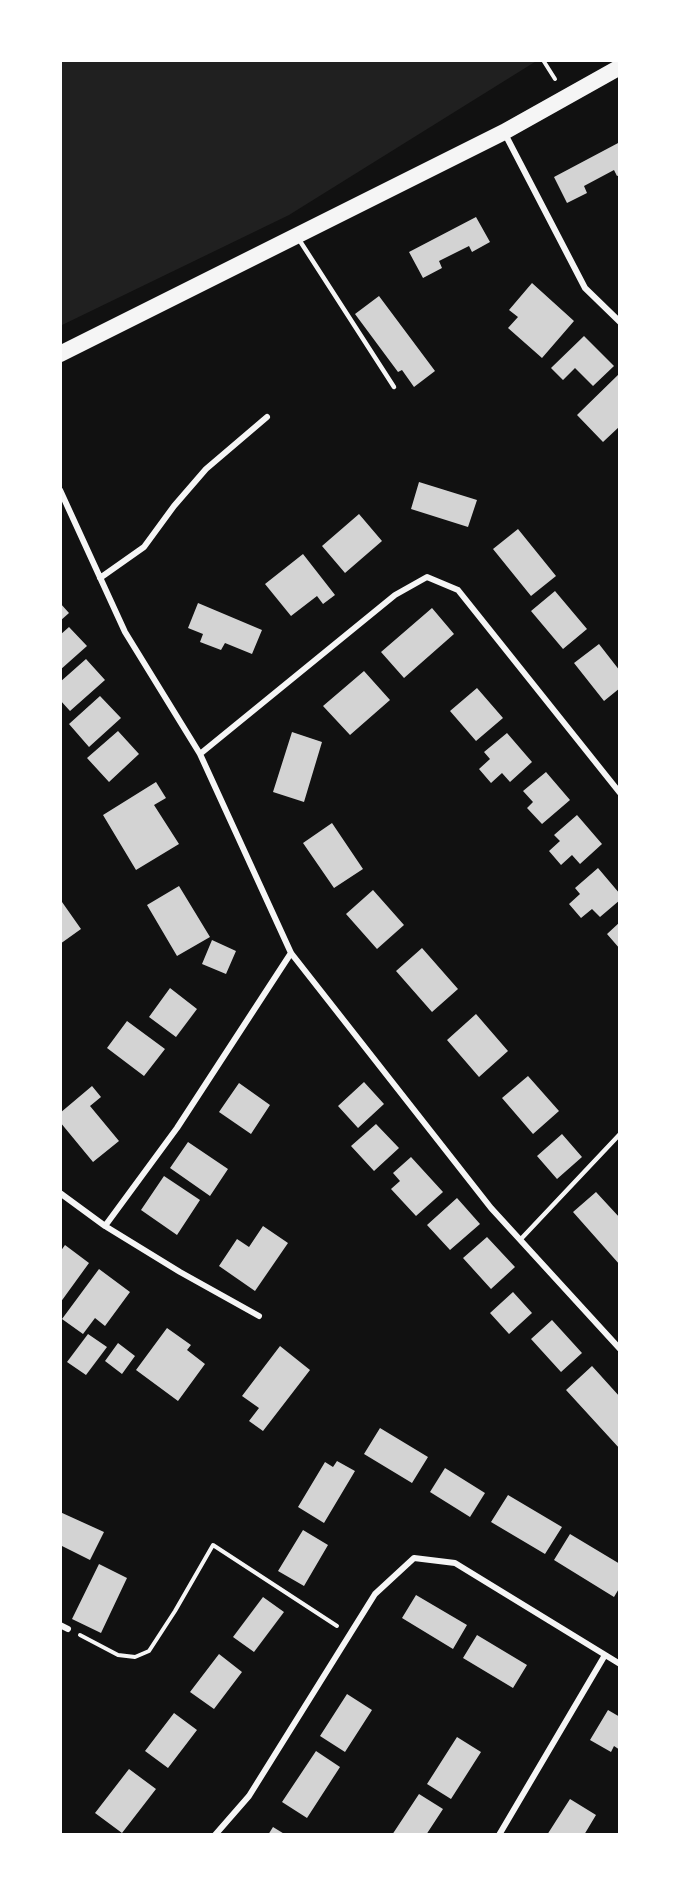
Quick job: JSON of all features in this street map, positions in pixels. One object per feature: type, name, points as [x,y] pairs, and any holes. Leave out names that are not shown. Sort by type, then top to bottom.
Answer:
[{"type":"highway","points":[[60,354],[504,132],[620,67]]},
{"type":"street","points":[[504,132],[585,288],[620,322]]},
{"type":"street","points":[[100,578],[144,547],[174,506],[206,469],[267,417]]},
{"type":"street","points":[[60,490],[125,632],[200,754],[291,953],[491,1208],[620,1349]]},
{"type":"street","points":[[200,754],[395,595],[427,577],[458,590],[620,794]]},
{"type":"street","points":[[105,1226],[177,1128],[291,953]]},
{"type":"street","points":[[60,1193],[105,1226],[180,1272],[259,1316]]},
{"type":"street","points":[[215,1835],[249,1796],[375,1594],[414,1558],[455,1563],[620,1664]]},
{"type":"street","points":[[60,1625],[68,1629]]},
{"type":"street","points":[[499,1835],[605,1655]]},
{"type":"lane","points":[[296,236],[394,387]]},
{"type":"lane","points":[[520,1240],[620,1134]]},
{"type":"path","points":[[68,1629],[118,1655],[135,1657],[149,1651],[213,1545],[350,1635]]},
{"type":"shaded area","points":[[60,60],[538,60],[289,215],[60,326]]},
{"type":"building","points":[[620,142],[620,175],[617,176],[614,170],[584,186],[587,193],[567,203],[554,177]]},
{"type":"building","points":[[476,217],[490,242],[472,252],[469,246],[439,261],[442,268],[423,278],[409,252]]},
{"type":"building","points":[[532,283],[574,321],[542,358],[508,328],[518,317],[509,310]]},
{"type":"building","points":[[379,296],[435,371],[414,387],[402,370],[398,372],[355,314]]},
{"type":"building","points":[[584,336],[614,366],[593,386],[575,368],[563,380],[551,368]]},
{"type":"building","points":[[620,373],[620,426],[603,442],[577,415]]},
{"type":"building","points":[[419,482],[477,500],[468,527],[411,509]]},
{"type":"building","points":[[359,514],[382,541],[345,573],[322,546]]},
{"type":"building","points":[[518,529],[556,576],[531,596],[493,549]]},
{"type":"building","points":[[303,554],[335,595],[323,604],[317,596],[291,616],[265,584]]},
{"type":"building","points":[[555,591],[587,629],[563,649],[531,611]]},
{"type":"building","points":[[60,603],[69,613],[60,621]]},
{"type":"building","points":[[198,603],[262,630],[252,654],[225,643],[221,650],[200,642],[203,634],[188,628]]},
{"type":"building","points":[[432,608],[454,634],[404,678],[381,652]]},
{"type":"building","points":[[69,627],[87,646],[60,670],[60,635]]},
{"type":"building","points":[[599,644],[620,671],[620,688],[604,701],[574,663]]},
{"type":"building","points":[[86,659],[105,680],[70,711],[60,700],[60,682]]},
{"type":"building","points":[[364,671],[390,700],[350,735],[323,706]]},
{"type":"building","points":[[477,688],[503,718],[476,741],[450,711]]},
{"type":"building","points":[[100,696],[121,718],[89,747],[69,724]]},
{"type":"building","points":[[118,731],[139,754],[109,782],[87,758]]},
{"type":"building","points":[[292,732],[322,742],[304,802],[273,792]]},
{"type":"building","points":[[507,733],[532,762],[510,782],[502,773],[491,783],[479,769],[490,759],[484,752]]},
{"type":"building","points":[[546,772],[570,800],[542,824],[527,808],[533,802],[523,791]]},
{"type":"building","points":[[156,782],[166,798],[154,805],[179,844],[136,870],[103,815]]},
{"type":"building","points":[[577,815],[602,844],[580,864],[572,855],[561,865],[549,851],[560,841],[554,835]]},
{"type":"building","points":[[332,823],[363,869],[334,888],[303,843]]},
{"type":"building","points":[[598,868],[620,894],[620,900],[600,917],[592,909],[581,918],[569,904],[580,894],[575,888]]},
{"type":"building","points":[[179,886],[210,937],[177,956],[147,905]]},
{"type":"building","points":[[373,890],[404,925],[377,949],[346,914]]},
{"type":"building","points":[[62,902],[81,929],[60,944],[60,904]]},
{"type":"building","points":[[620,922],[620,949],[607,934]]},
{"type":"building","points":[[212,940],[236,951],[226,974],[202,964]]},
{"type":"building","points":[[422,948],[458,989],[432,1012],[396,971]]},
{"type":"building","points":[[170,988],[197,1009],[176,1037],[149,1017]]},
{"type":"building","points":[[476,1014],[508,1051],[479,1077],[447,1040]]},
{"type":"building","points":[[127,1021],[165,1049],[144,1076],[107,1048]]},
{"type":"building","points":[[528,1076],[559,1111],[533,1134],[502,1098]]},
{"type":"building","points":[[364,1082],[384,1104],[358,1128],[338,1106]]},
{"type":"building","points":[[239,1083],[270,1105],[251,1134],[219,1112]]},
{"type":"building","points":[[92,1086],[101,1097],[90,1106],[119,1141],[93,1162],[60,1122],[60,1113]]},
{"type":"building","points":[[376,1124],[399,1148],[374,1171],[351,1146]]},
{"type":"building","points":[[562,1134],[582,1157],[557,1179],[537,1156]]},
{"type":"building","points":[[188,1142],[228,1169],[210,1196],[170,1168]]},
{"type":"building","points":[[411,1157],[443,1192],[416,1216],[391,1189],[400,1181],[393,1173]]},
{"type":"building","points":[[164,1176],[200,1200],[177,1235],[141,1210]]},
{"type":"building","points":[[596,1192],[620,1218],[620,1265],[573,1212]]},
{"type":"building","points":[[457,1198],[480,1224],[450,1250],[427,1225]]},
{"type":"building","points":[[263,1226],[288,1243],[255,1291],[219,1266],[237,1239],[249,1247]]},
{"type":"building","points":[[487,1237],[515,1267],[491,1289],[463,1258]]},
{"type":"building","points":[[65,1245],[89,1263],[60,1303],[60,1252]]},
{"type":"building","points":[[99,1269],[130,1292],[105,1326],[95,1318],[83,1334],[62,1319]]},
{"type":"building","points":[[513,1292],[532,1313],[509,1334],[490,1313]]},
{"type":"building","points":[[552,1320],[582,1353],[561,1372],[531,1339]]},
{"type":"building","points":[[167,1328],[191,1345],[187,1350],[205,1364],[178,1401],[136,1370]]},
{"type":"building","points":[[88,1334],[107,1347],[86,1375],[67,1362]]},
{"type":"building","points":[[118,1343],[135,1356],[122,1374],[105,1361]]},
{"type":"building","points":[[280,1346],[310,1370],[263,1431],[249,1421],[259,1408],[242,1396]]},
{"type":"building","points":[[592,1366],[620,1397],[620,1449],[566,1390]]},
{"type":"building","points":[[380,1428],[428,1457],[412,1483],[364,1454]]},
{"type":"building","points":[[337,1461],[355,1471],[324,1523],[298,1507],[325,1462],[333,1467]]},
{"type":"building","points":[[445,1468],[485,1493],[470,1517],[430,1492]]},
{"type":"building","points":[[508,1495],[562,1527],[545,1554],[491,1522]]},
{"type":"building","points":[[60,1512],[104,1532],[90,1560],[60,1545]]},
{"type":"building","points":[[303,1530],[328,1545],[304,1586],[278,1571]]},
{"type":"building","points":[[570,1534],[620,1564],[620,1587],[614,1597],[554,1560]]},
{"type":"building","points":[[99,1564],[127,1578],[101,1633],[72,1619]]},
{"type":"building","points":[[416,1595],[467,1625],[453,1649],[402,1618]]},
{"type":"building","points":[[263,1597],[284,1612],[254,1652],[233,1637]]},
{"type":"building","points":[[477,1635],[527,1665],[513,1688],[463,1658]]},
{"type":"building","points":[[219,1654],[242,1672],[214,1709],[190,1692]]},
{"type":"building","points":[[347,1694],[372,1710],[345,1752],[320,1736]]},
{"type":"building","points":[[608,1710],[620,1717],[620,1750],[614,1746],[611,1752],[590,1740]]},
{"type":"building","points":[[174,1713],[197,1730],[168,1768],[145,1751]]},
{"type":"building","points":[[457,1737],[481,1752],[451,1799],[427,1784]]},
{"type":"building","points":[[316,1751],[340,1767],[307,1818],[282,1802]]},
{"type":"building","points":[[129,1769],[156,1789],[122,1833],[95,1813]]},
{"type":"building","points":[[419,1794],[443,1809],[426,1835],[392,1835]]},
{"type":"building","points":[[570,1799],[596,1815],[584,1835],[547,1835]]},
{"type":"building","points":[[273,1827],[286,1835],[268,1835]]}]
